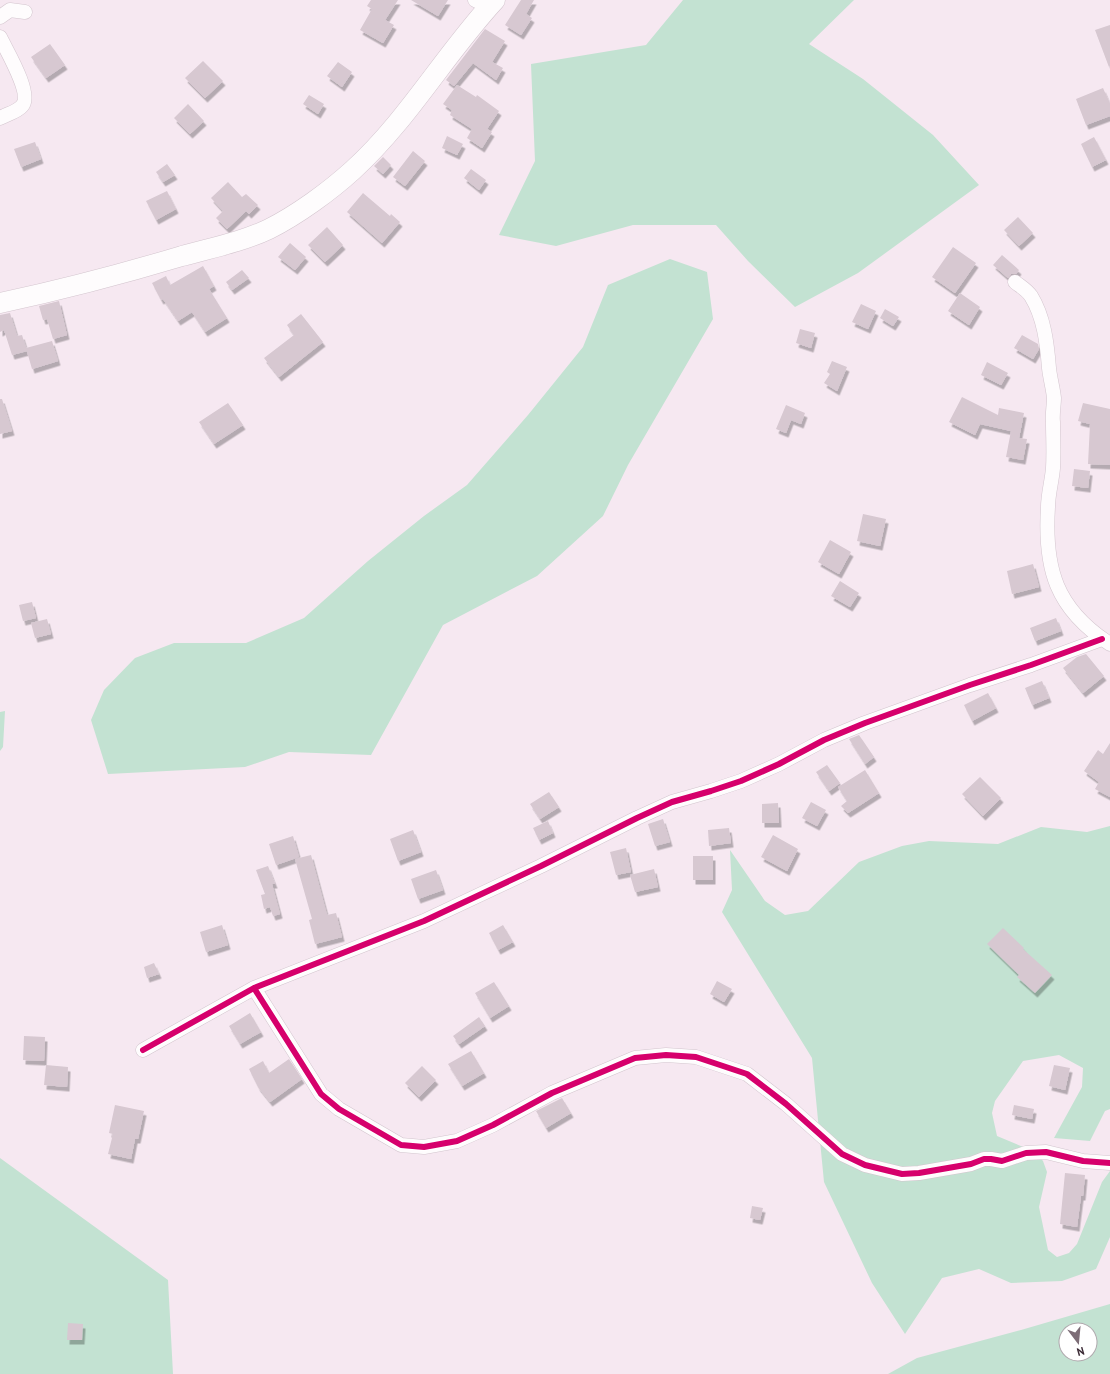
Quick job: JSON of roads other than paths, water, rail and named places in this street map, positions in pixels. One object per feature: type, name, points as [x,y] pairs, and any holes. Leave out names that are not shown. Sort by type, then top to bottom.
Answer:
[{"type":"street","points":[[0,303],[69,287],[229,243],[269,229],[287,218],[334,186],[353,170],[371,151],[416,100],[486,2]]},
{"type":"street","points":[[0,17],[10,10],[25,12]]},
{"type":"street","points":[[0,37],[23,86],[25,97],[24,105],[0,118]]},
{"type":"street","points":[[1015,282],[1030,294],[1039,312],[1045,330],[1054,397],[1052,421],[1054,445],[1052,483],[1048,504],[1047,523],[1050,560],[1054,576],[1061,595],[1070,610],[1089,629],[1106,642]]},
{"type":"street","points":[[143,1050],[254,988],[424,921],[542,866],[672,802],[712,791],[740,780],[779,764],[824,740],[865,723],[970,685],[1106,642]]},
{"type":"street","points":[[254,988],[321,1094],[338,1109],[401,1145],[424,1147],[457,1141],[493,1125],[552,1093],[636,1058],[666,1055],[696,1057],[747,1074],[786,1104],[842,1154],[865,1165],[902,1174],[919,1173],[971,1164],[984,1159],[1002,1160],[1026,1153],[1046,1152],[1083,1161],[1110,1163]]}]
